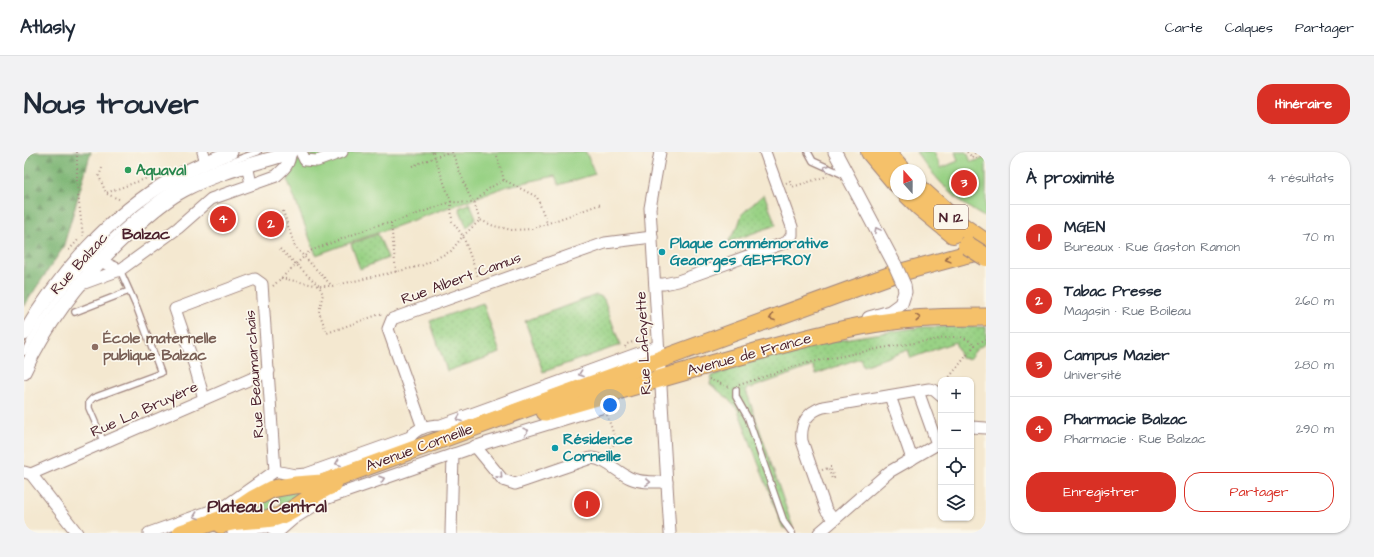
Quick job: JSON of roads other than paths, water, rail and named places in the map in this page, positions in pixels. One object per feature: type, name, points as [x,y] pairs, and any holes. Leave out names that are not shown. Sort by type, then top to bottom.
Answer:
[{"type":"highway","points":[[870,152],[890,176]]},
{"type":"highway","points":[[886,152],[897,164]]},
{"type":"highway","name":"N 12","points":[[926,194],[986,248]]},
{"type":"highway","name":"N 12","points":[[913,200],[929,215],[967,245],[986,248]]},
{"type":"main road","name":"Avenue Corneille","points":[[182,533],[225,518],[253,499],[272,489],[295,485],[322,483],[659,353],[891,275],[986,248]]},
{"type":"main road","name":"Avenue de France","points":[[660,378],[838,331],[886,322],[916,318],[951,316],[986,317]]},
{"type":"main road","name":"Avenue Corneille","points":[[198,533],[228,522],[277,517],[295,509],[326,487],[484,430],[660,378]]},
{"type":"street","name":"Rue Balzac","points":[[24,334],[47,298],[69,268],[113,222],[133,206],[204,157],[230,152]]},
{"type":"street","name":"Rue Balzac","points":[[24,372],[32,354],[52,321],[79,285],[119,242],[148,216],[184,190],[205,180],[247,165],[289,152],[294,152]]},
{"type":"street","points":[[79,285],[120,270],[178,228],[211,199],[276,176],[290,161],[289,152]]},
{"type":"street","points":[[301,152],[305,160],[317,162],[342,152]]},
{"type":"street","name":"Rue Lafayette","points":[[660,152],[650,202],[670,533]]},
{"type":"street","points":[[655,284],[678,281],[787,242],[792,236],[792,227],[765,152]]},
{"type":"street","points":[[835,152],[895,265],[904,285],[905,292],[904,299],[896,308],[838,331]]},
{"type":"street","points":[[247,165],[251,184]]},
{"type":"street","name":"Rue Albert Camus","points":[[423,428],[388,329],[392,319],[605,243],[652,237]]},
{"type":"street","points":[[69,268],[100,261],[120,270]]},
{"type":"street","name":"Rue Beaumarchais","points":[[204,399],[195,367],[175,309],[255,280],[262,284],[275,470]]},
{"type":"street","points":[[149,533],[227,505],[275,470],[295,475],[306,474],[410,437],[414,432],[423,428],[433,425],[441,425],[659,353]]},
{"type":"street","name":"Rue La Bruyère","points":[[28,473],[104,443],[269,371]]},
{"type":"street","points":[[834,520],[826,510],[802,441],[801,432],[803,424],[809,414],[816,409],[823,407],[918,391],[934,390],[938,393]]},
{"type":"street","points":[[918,391],[938,441]]},
{"type":"street","points":[[890,396],[912,459]]},
{"type":"street","name":"Avenue Corneille","points":[[233,533],[245,529],[267,527],[278,532],[293,519],[325,499],[475,446],[604,411]]},
{"type":"street","points":[[974,427],[986,428]]},
{"type":"street","points":[[819,533],[889,472],[938,444]]},
{"type":"street","points":[[475,446],[504,480],[514,484],[591,458],[602,460],[630,478],[639,481],[667,482]]},
{"type":"street","points":[[451,533],[453,454]]},
{"type":"street","points":[[28,473],[76,533]]},
{"type":"lane","points":[[24,352],[50,307],[69,281],[112,236],[161,195],[193,177],[258,152]]},
{"type":"lane","points":[[808,152],[813,161],[849,178]]},
{"type":"lane","points":[[104,443],[89,408],[89,402],[93,398],[160,373],[137,308],[128,291],[120,270]]},
{"type":"lane","points":[[75,312],[128,291]]},
{"type":"lane","points":[[736,390],[736,398],[748,418],[784,522],[792,533]]},
{"type":"place","name":"Aquaval","points":[[128,170]]},
{"type":"place","name":"Campus Mazier","points":[[964,183]]},
{"type":"place","name":"Pharmacie Balzac","points":[[223,219]]},
{"type":"place","name":"Tabac Presse","points":[[271,224]]},
{"type":"place","name":"Plaque commémorative Geaorges GEFFROY","points":[[662,252]]},
{"type":"place","name":"École maternelle publique Balzac","points":[[95,347]]},
{"type":"place","name":"Résidence Corneille","points":[[555,448]]},
{"type":"place","name":"MGEN","points":[[587,504]]},
{"type":"district","name":"Balzac","points":[[146,233]]},
{"type":"district","name":"Plateau Central","points":[[267,506]]}]
